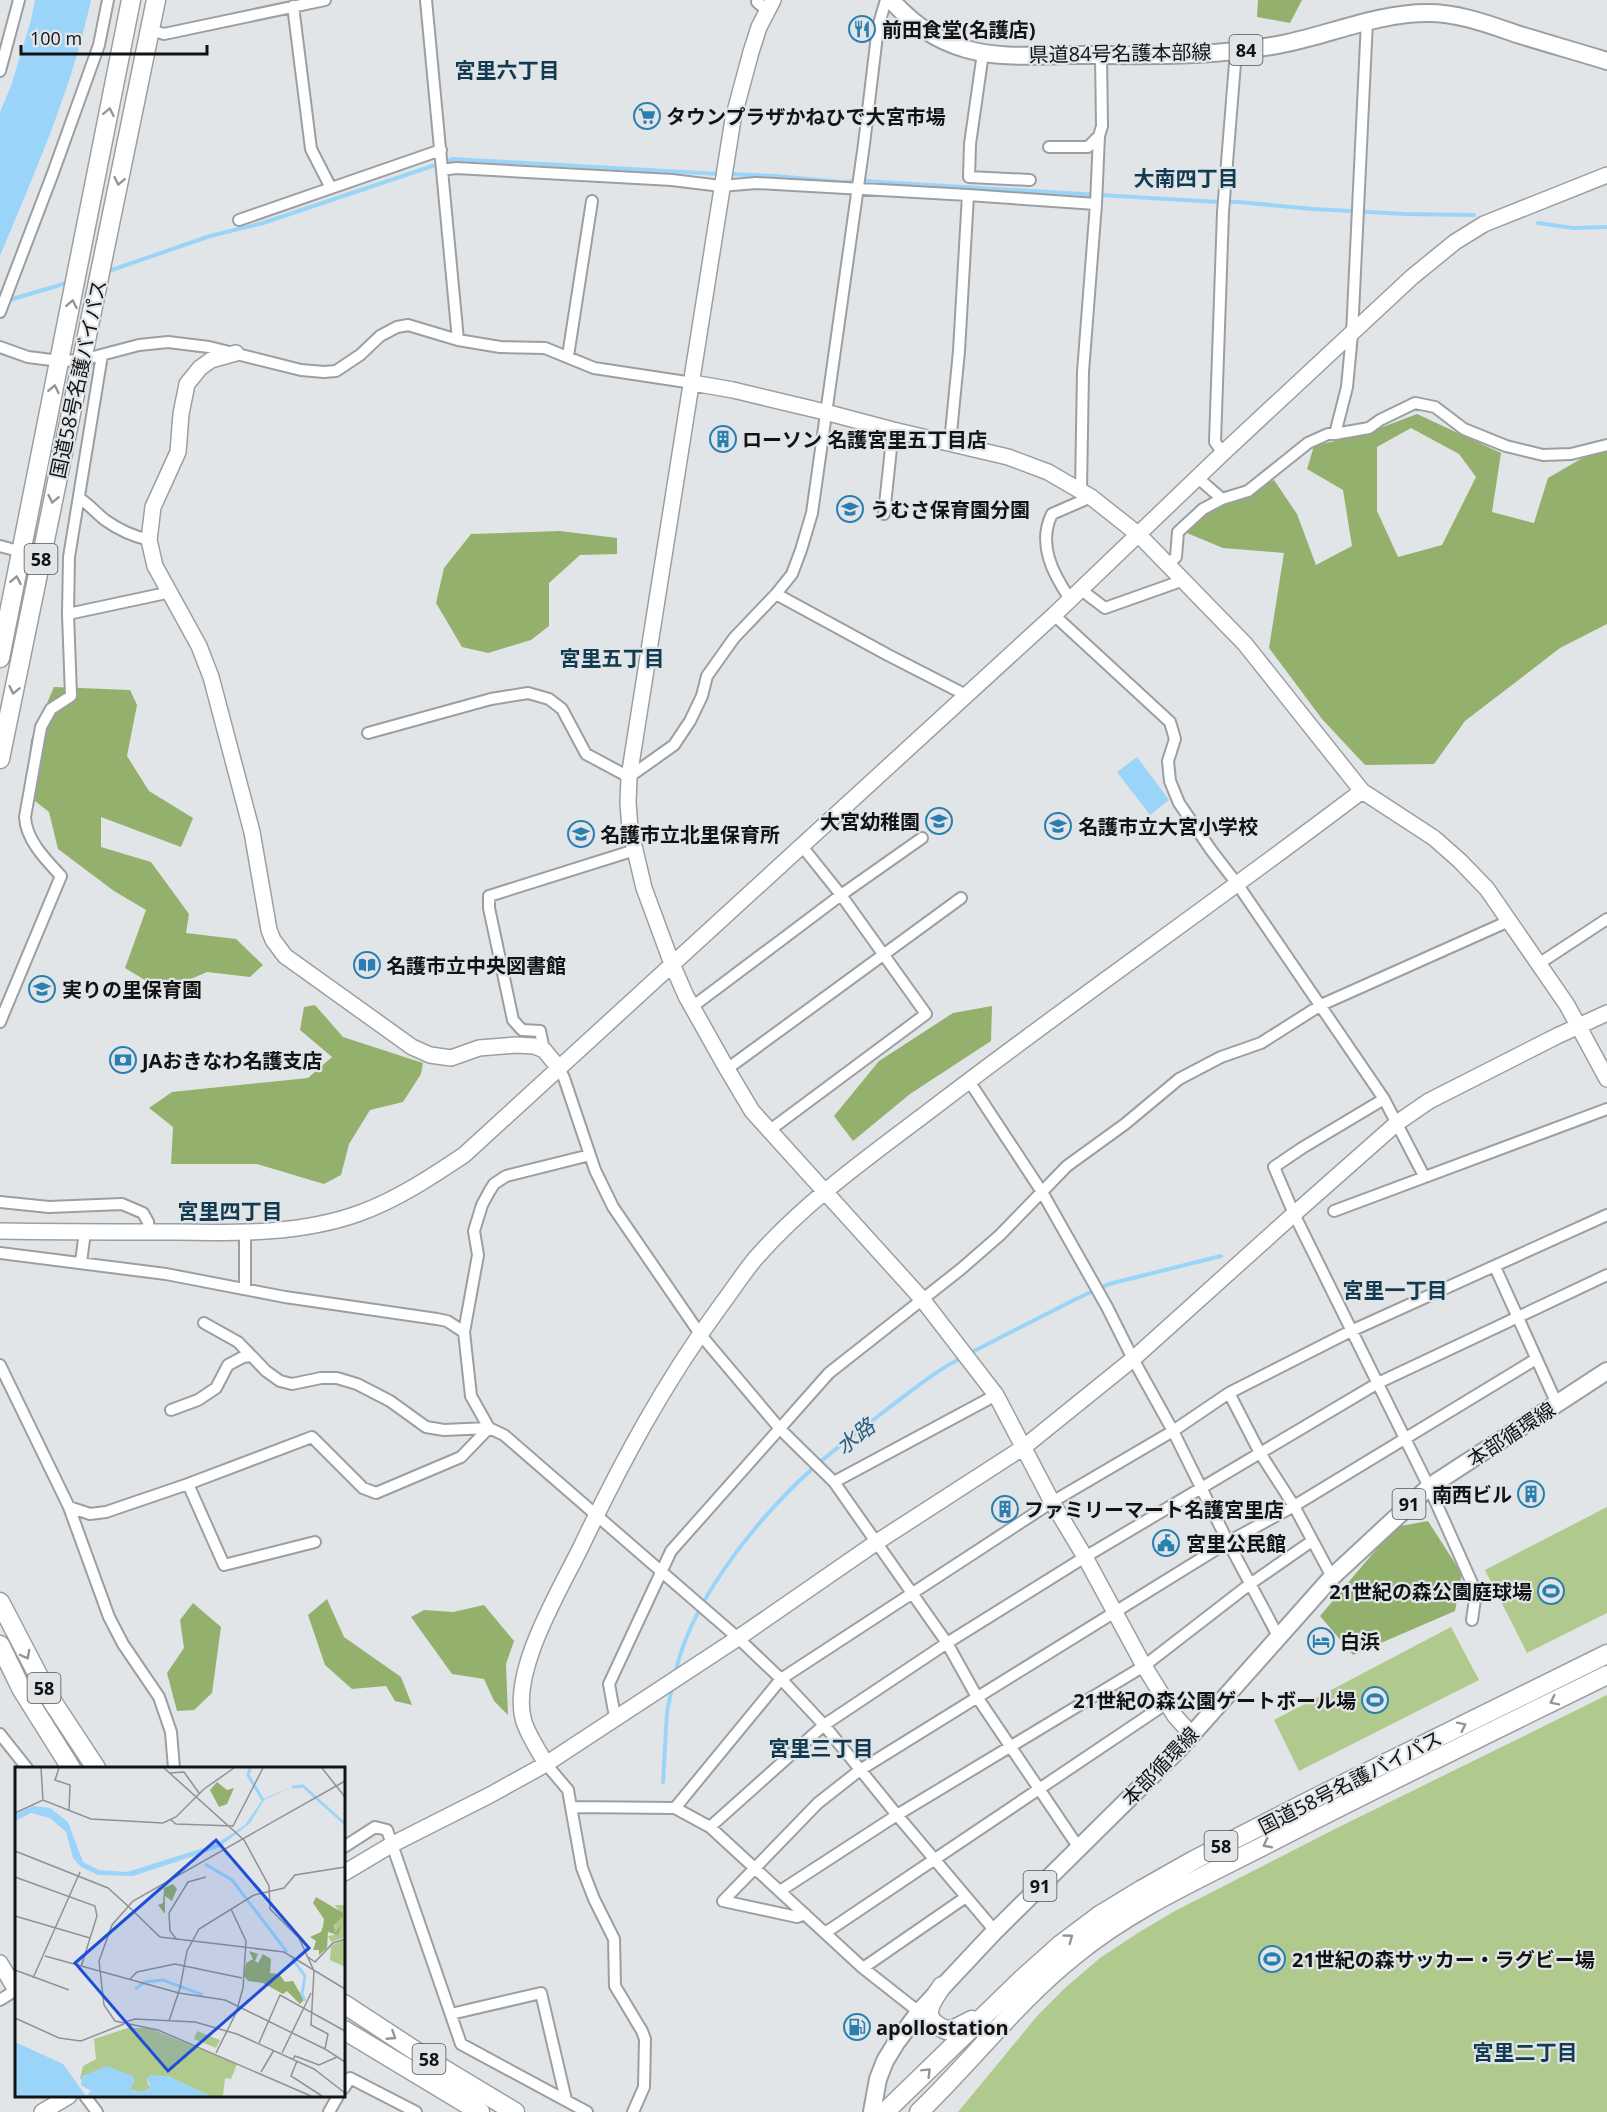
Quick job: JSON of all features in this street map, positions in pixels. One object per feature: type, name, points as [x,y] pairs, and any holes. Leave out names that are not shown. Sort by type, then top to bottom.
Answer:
[{"type":"highway","name":"国道58号名護バイパス","points":[[0,658],[131,0]]},
{"type":"highway","name":"国道58号名護バイパス","points":[[0,759],[156,0]]},
{"type":"highway","name":"58","points":[[0,1602],[50,1698],[95,1767]]},
{"type":"highway","name":"58","points":[[0,1645],[22,1690],[70,1767]]},
{"type":"highway","name":"国道58号名護バイパス","points":[[885,2112],[989,2009],[1060,1945],[1100,1915],[1141,1890],[1314,1799],[1607,1654]]},
{"type":"highway","name":"国道58号名護バイパス","points":[[919,2112],[1045,1980],[1083,1949],[1143,1909],[1322,1815],[1607,1675]]},
{"type":"highway","points":[[942,1986],[928,2012],[932,2021],[940,2028],[954,2029],[989,2009]]},
{"type":"highway","name":"58","points":[[345,2005],[437,2065],[515,2112]]},
{"type":"highway","name":"58","points":[[345,2031],[480,2112]]},
{"type":"highway","points":[[935,2112],[958,2072]]},
{"type":"main road","name":"県道84号名護本部線","points":[[891,0],[906,17],[925,32],[945,42],[983,53],[1101,55],[1236,51],[1288,43],[1394,15],[1445,13],[1472,19],[1607,61]]},
{"type":"main road","name":"本部循環線","points":[[872,2112],[878,2079],[885,2061],[900,2036],[919,2012],[995,1930],[1192,1735],[1332,1577],[1429,1487],[1607,1371]]},
{"type":"street","points":[[0,71],[19,0]]},
{"type":"street","points":[[0,312],[99,45],[108,0]]},
{"type":"street","points":[[150,30],[164,34],[325,0]]},
{"type":"street","points":[[426,0],[458,340]]},
{"type":"street","points":[[629,777],[674,745],[690,721],[702,696],[707,676],[735,638],[792,574],[812,513],[878,27],[886,0]]},
{"type":"street","points":[[766,4],[742,76],[722,178],[693,383],[629,777],[629,820],[644,888],[672,964],[727,1070],[752,1112],[922,1299],[996,1395],[1052,1502],[1085,1557],[1144,1666],[1180,1722],[1192,1735]]},
{"type":"street","points":[[293,6],[311,149],[331,188]]},
{"type":"street","points":[[1335,434],[1347,387],[1352,334],[1367,21]]},
{"type":"street","points":[[99,45],[122,48]]},
{"type":"street","points":[[1223,453],[1215,442],[1223,212],[1236,51]]},
{"type":"street","points":[[983,53],[970,144],[969,177],[1030,180]]},
{"type":"street","points":[[1086,494],[1083,372],[1099,136],[1102,126],[1101,55]]},
{"type":"street","points":[[1049,147],[1088,147],[1099,136]]},
{"type":"street","points":[[239,220],[441,150]]},
{"type":"street","points":[[442,170],[456,168],[672,180],[722,178],[756,183],[1096,202]]},
{"type":"street","points":[[0,1231],[245,1233],[305,1227],[360,1213],[410,1190],[464,1155],[1054,615],[1412,277],[1455,242],[1484,224],[1607,175]]},
{"type":"street","points":[[950,443],[959,351],[968,195]]},
{"type":"street","points":[[568,356],[592,201]]},
{"type":"street","points":[[0,347],[28,357],[60,361],[82,360],[139,345],[168,342],[209,347],[301,370],[324,372],[336,371],[360,355],[380,336],[397,327],[408,325],[458,340],[500,347],[545,348],[594,368],[733,390],[950,443],[1018,461],[1048,472],[1086,494],[1139,535],[1245,644],[1362,790],[1407,819],[1460,861],[1487,889],[1540,963],[1580,1026],[1607,1079]]},
{"type":"street","points":[[236,354],[211,360],[200,368],[187,384],[181,414],[178,452],[153,507],[149,540],[155,566],[199,646],[211,676],[252,832],[269,930],[285,956],[412,1047],[430,1055],[451,1058],[479,1048],[516,1045],[534,1046],[544,1050]]},
{"type":"street","points":[[0,1022],[61,876],[31,839],[25,829],[25,817],[40,727],[51,710],[71,696],[68,614],[69,557],[102,355]]},
{"type":"street","points":[[1168,564],[1176,557],[1179,532],[1203,509],[1222,499],[1248,491],[1308,443],[1328,434],[1369,428],[1415,403],[1435,407],[1464,429],[1506,446],[1543,455],[1571,454],[1607,445]]},
{"type":"street","points":[[884,514],[893,430]]},
{"type":"street","points":[[1198,478],[1222,499]]},
{"type":"street","points":[[1086,494],[1052,514],[1048,522],[1046,541],[1048,558],[1054,576],[1075,594],[1105,608],[1184,580]]},
{"type":"street","points":[[79,498],[103,519],[124,533],[149,540]]},
{"type":"street","points":[[0,546],[22,552]]},
{"type":"street","points":[[68,614],[171,592]]},
{"type":"street","points":[[776,594],[966,695]]},
{"type":"street","points":[[1054,615],[1170,722],[1175,739],[1168,761],[1170,781],[1179,803],[1238,885],[1384,1099],[1424,1176]]},
{"type":"street","points":[[368,733],[491,699],[528,693],[549,699],[562,709],[586,754],[629,777]]},
{"type":"street","points":[[633,2112],[644,2087],[645,2039],[615,1986],[614,1939],[582,1868],[568,1790],[546,1764],[525,1724],[521,1686],[534,1644],[596,1514],[655,1404],[700,1334],[753,1261],[825,1191],[969,1081],[1238,885],[1362,790]]},
{"type":"street","points":[[693,1007],[922,838]]},
{"type":"street","points":[[770,1130],[926,1014],[841,896],[801,845]]},
{"type":"street","points":[[635,850],[489,896],[489,908],[513,1020],[522,1030],[540,1031],[544,1050],[564,1078],[590,1155],[613,1207],[700,1334],[781,1430],[834,1482],[913,1592],[947,1643],[977,1697],[1010,1748],[1079,1848]]},
{"type":"street","points":[[727,1070],[961,898]]},
{"type":"street","points":[[1540,963],[1607,919]]},
{"type":"street","points":[[615,1717],[609,1684],[671,1551],[781,1430],[829,1373],[1000,1235],[1067,1166],[1125,1124],[1179,1079],[1221,1057],[1261,1043],[1321,1005],[1509,921]]},
{"type":"street","points":[[345,1872],[391,1845],[546,1764],[738,1638],[877,1542],[1024,1447],[1133,1359],[1293,1214],[1397,1124],[1429,1101],[1607,1013]]},
{"type":"street","points":[[969,1081],[1042,1192],[1107,1307],[1278,1636]]},
{"type":"street","points":[[1384,1099],[1274,1167],[1293,1214],[1429,1487],[1476,1592],[1472,1620]]},
{"type":"street","points":[[1334,1211],[1607,1109]]},
{"type":"street","points":[[489,1428],[471,1396],[464,1332],[478,1255],[474,1231],[482,1205],[495,1184],[506,1176],[590,1155]]},
{"type":"street","points":[[0,1202],[49,1207],[122,1204],[143,1213],[148,1222],[149,1232]]},
{"type":"street","points":[[675,1808],[781,1679],[1052,1502],[1173,1431],[1230,1393],[1351,1330],[1607,1215]]},
{"type":"street","points":[[81,1262],[85,1232]]},
{"type":"street","points":[[245,1233],[245,1289]]},
{"type":"street","points":[[0,1253],[166,1274],[285,1297],[436,1319],[447,1321],[464,1332]]},
{"type":"street","points":[[1495,1267],[1557,1404]]},
{"type":"street","points":[[711,1827],[824,1725],[947,1643],[1085,1557],[1378,1383],[1607,1275]]},
{"type":"street","points":[[204,1323],[238,1342],[266,1371],[280,1381],[292,1384],[321,1378],[337,1378],[357,1384],[390,1401],[426,1427],[444,1430],[489,1428],[504,1435],[622,1535],[781,1679],[824,1725],[995,1930]]},
{"type":"street","points":[[171,1410],[198,1400],[216,1388],[228,1365],[250,1356]]},
{"type":"street","points":[[805,1914],[797,1917],[723,1901],[818,1803],[860,1770],[1228,1542],[1294,1506],[1536,1359]]},
{"type":"street","points":[[0,1365],[69,1508],[109,1617],[123,1644],[159,1697],[171,1732],[174,1767]]},
{"type":"street","points":[[1230,1393],[1260,1453],[1294,1506],[1332,1577]]},
{"type":"street","points":[[834,1482],[996,1395]]},
{"type":"street","points":[[69,1508],[90,1514],[106,1512],[312,1437],[363,1488],[376,1493],[461,1457],[489,1428]]},
{"type":"street","points":[[188,1484],[224,1565],[315,1542]]},
{"type":"street","points":[[780,1891],[897,1815],[1144,1666],[1250,1584],[1312,1540]]},
{"type":"street","points":[[825,1933],[1167,1703]]},
{"type":"street","points":[[0,1734],[26,1767]]},
{"type":"street","points":[[571,1807],[675,1808],[711,1827],[863,1968],[919,2012]]},
{"type":"street","points":[[345,1845],[375,1827],[387,1830],[461,2044],[587,2112]]},
{"type":"street","points":[[863,1968],[966,1897]]},
{"type":"street","points":[[0,1963],[15,1988]]},
{"type":"street","points":[[0,2000],[15,1991]]},
{"type":"street","points":[[451,2014],[541,1993],[566,2100]]},
{"type":"street","points":[[345,2086],[350,2078],[416,2112]]},
{"type":"street","points":[[42,2112],[67,2097]]},
{"type":"street","points":[[86,2097],[97,2112]]},
{"type":"street","points":[[329,2112],[337,2097]]},
{"type":"green space","points":[[1258,0],[1302,0],[1290,23],[1257,17]]},
{"type":"green space","points":[[1417,414],[1501,453],[1492,512],[1534,523],[1548,478],[1598,449],[1607,449],[1607,624],[1560,648],[1465,721],[1434,764],[1365,765],[1322,719],[1269,648],[1284,553],[1223,548],[1182,531],[1195,517],[1274,480],[1297,514],[1316,565],[1352,546],[1343,490],[1307,469],[1314,446],[1364,434]],"holes":[[[1411,428],[1459,454],[1476,477],[1442,545],[1398,557],[1377,511],[1377,447]]]},
{"type":"green space","points":[[560,531],[617,538],[617,554],[580,555],[549,583],[549,626],[531,640],[488,653],[462,647],[436,603],[444,568],[471,534]]},
{"type":"green space","points":[[54,687],[130,690],[137,705],[127,756],[149,791],[193,818],[181,847],[101,817],[101,847],[151,862],[189,914],[186,933],[236,939],[263,965],[250,977],[207,972],[163,991],[125,968],[146,910],[114,891],[58,849],[49,812],[25,793],[31,740]]},
{"type":"green space","points":[[315,1005],[343,1037],[423,1063],[421,1074],[403,1102],[370,1110],[349,1144],[341,1175],[324,1184],[257,1164],[171,1164],[173,1127],[149,1108],[172,1092],[308,1078],[332,1057],[300,1030],[304,1007]]},
{"type":"green space","points":[[992,1006],[991,1041],[910,1094],[853,1141],[834,1116],[879,1061],[953,1013]]},
{"type":"green space","name":"21世紀の森公園庭球場","points":[[1607,1507],[1607,1613],[1527,1653],[1485,1570]]},
{"type":"green space","points":[[1428,1521],[1462,1574],[1455,1611],[1353,1655],[1320,1616],[1395,1527]]},
{"type":"green space","points":[[327,1599],[344,1637],[401,1677],[412,1705],[395,1701],[386,1686],[352,1689],[325,1665],[308,1615]]},
{"type":"green space","points":[[193,1603],[221,1627],[212,1693],[194,1710],[177,1711],[167,1673],[184,1648],[180,1620]]},
{"type":"green space","points":[[484,1605],[514,1641],[506,1664],[508,1715],[494,1701],[484,1679],[452,1674],[411,1617],[424,1610],[453,1612]]},
{"type":"green space","name":"21世紀の森公園ゲートボール場","points":[[1451,1627],[1479,1680],[1299,1771],[1274,1720]]},
{"type":"green space","points":[[1607,1695],[1607,2112],[958,2112],[1038,2015],[1066,1987],[1100,1958],[1141,1931],[1175,1911],[1335,1829]]},
{"type":"water","points":[[35,0],[91,0],[63,98],[0,256],[0,112],[11,86]]},
{"type":"water","points":[[1137,757],[1169,800],[1150,815],[1117,772]]},
{"type":"waterway","points":[[106,272],[210,236],[263,223],[453,159],[719,174]]},
{"type":"waterway","points":[[727,174],[1239,202],[1313,209],[1474,215]]},
{"type":"waterway","points":[[1538,223],[1573,228],[1607,227]]},
{"type":"waterway","points":[[6,301],[70,282]]},
{"type":"waterway","name":"水路","points":[[970,1353],[1109,1284],[1221,1256]]},
{"type":"waterway","name":"水路","points":[[675,1674],[682,1648],[707,1596],[740,1547],[778,1502],[838,1447],[920,1384],[961,1358]]},
{"type":"waterway","name":"水路","points":[[663,1782],[667,1712],[672,1687]]},
{"type":"place","name":"前田食堂(名護店)","points":[[862,29]]},
{"type":"place","name":"タウンプラザかねひで大宮市場","points":[[647,116]]},
{"type":"place","name":"ローソン 名護宮里五丁目店","points":[[723,439]]},
{"type":"place","name":"うむさ保育園分園","points":[[850,509]]},
{"type":"place","name":"大宮幼稚園","points":[[939,821]]},
{"type":"place","name":"名護市立大宮小学校","points":[[1058,826]]},
{"type":"place","name":"名護市立北里保育所","points":[[581,834]]},
{"type":"place","name":"名護市立中央図書館","points":[[367,965]]},
{"type":"place","name":"実りの里保育園","points":[[42,989]]},
{"type":"place","name":"JAおきなわ名護支店","points":[[123,1060]]},
{"type":"place","name":"南西ビル","points":[[1531,1494]]},
{"type":"place","name":"ファミリーマート名護宮里店","points":[[1005,1509]]},
{"type":"place","name":"宮里公民館","points":[[1166,1543]]},
{"type":"place","name":"21世紀の森公園庭球場","points":[[1551,1591]]},
{"type":"place","name":"白浜","points":[[1321,1641]]},
{"type":"place","name":"21世紀の森公園ゲートボール場","points":[[1375,1700]]},
{"type":"place","name":"21世紀の森サッカー・ラグビー場","points":[[1272,1959]]},
{"type":"place","name":"apollostation","points":[[857,2027]]},
{"type":"district","name":"宮里六丁目","points":[[507,70]]},
{"type":"district","name":"大南四丁目","points":[[1186,178]]},
{"type":"district","name":"宮里五丁目","points":[[612,658]]},
{"type":"district","name":"宮里四丁目","points":[[230,1211]]},
{"type":"district","name":"宮里一丁目","points":[[1395,1290]]},
{"type":"district","name":"宮里三丁目","points":[[821,1748]]},
{"type":"district","name":"宮里二丁目","points":[[1525,2052]]}]
